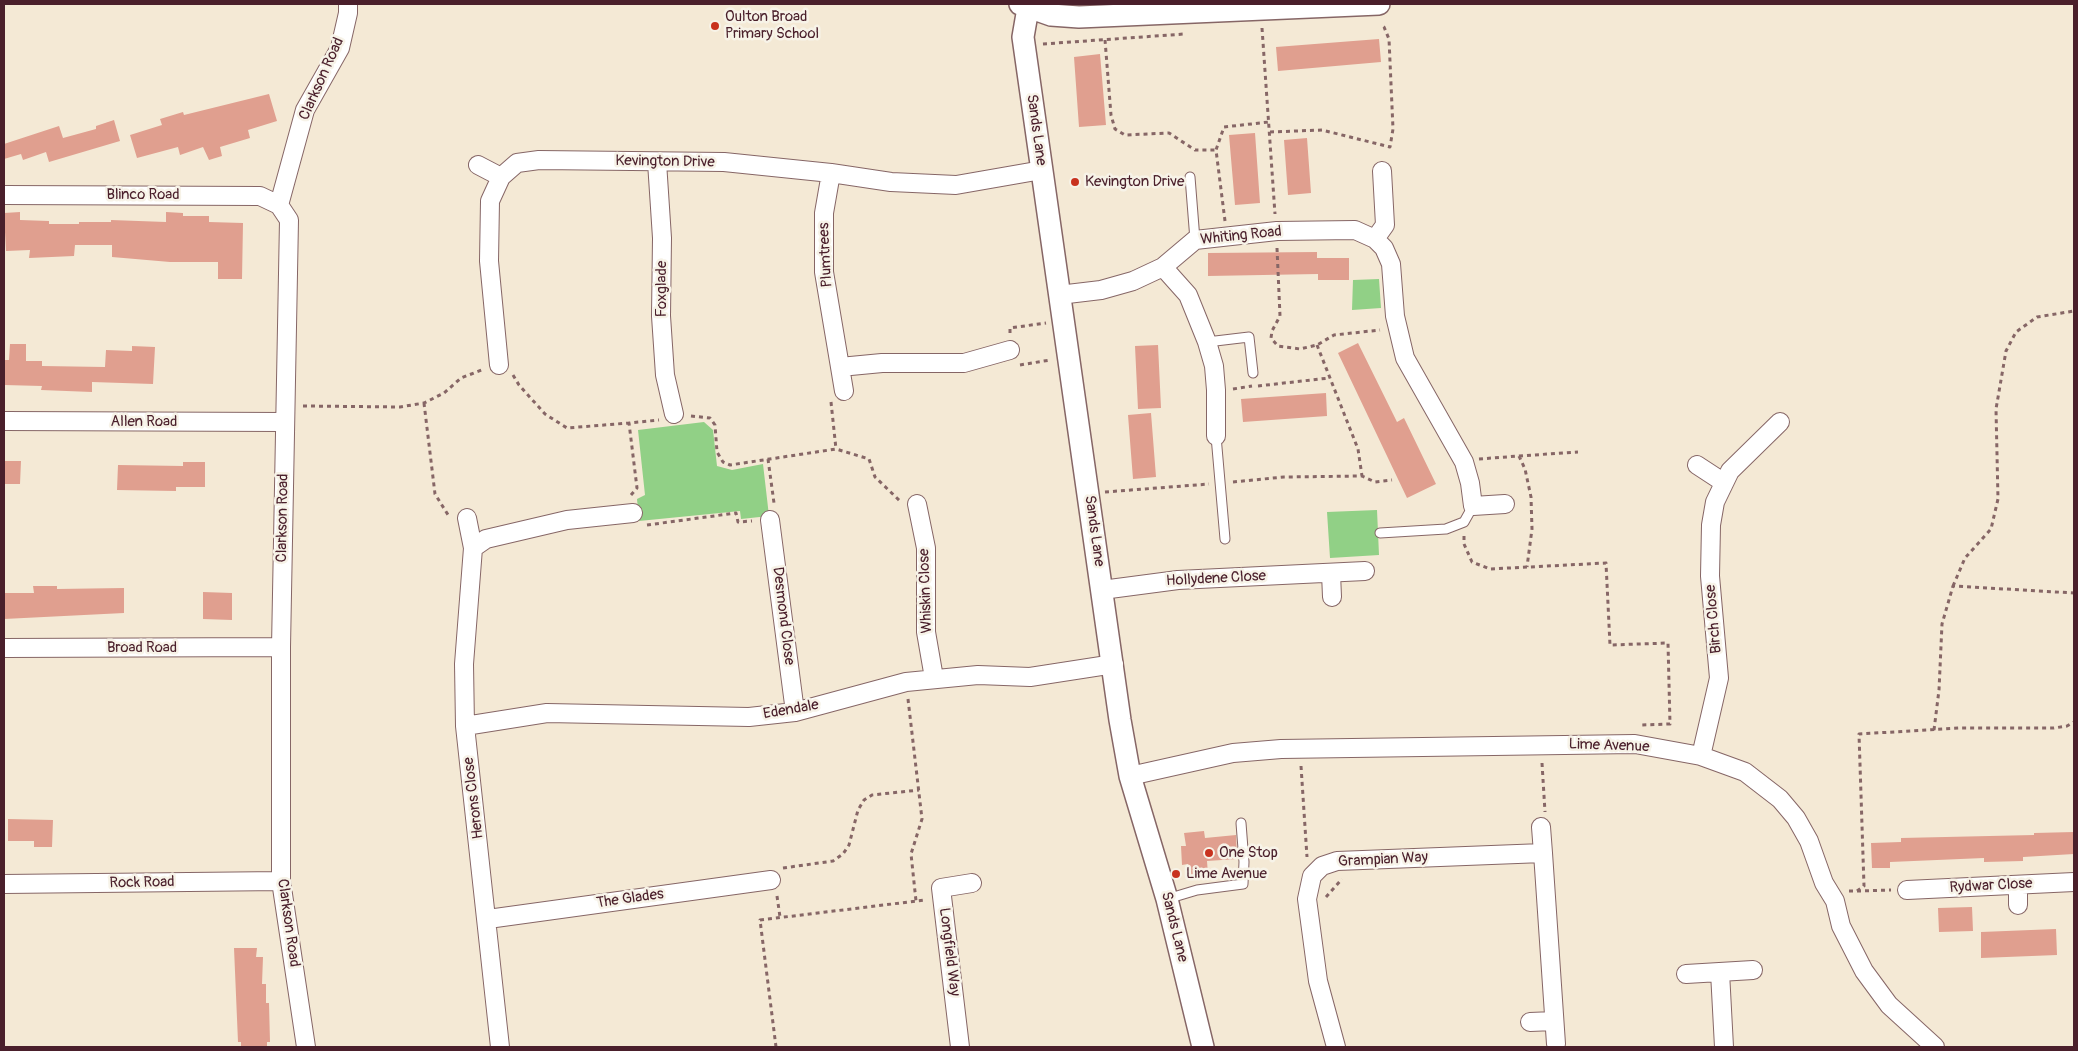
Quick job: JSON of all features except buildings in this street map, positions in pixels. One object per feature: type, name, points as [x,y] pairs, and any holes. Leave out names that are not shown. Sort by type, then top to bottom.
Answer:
[{"type":"street","name":"Clarkson Road","points":[[306,1047],[281,881],[281,647],[288,220],[279,205],[305,110],[340,48],[348,4]]},
{"type":"street","points":[[1024,6],[1050,15],[1079,16],[1377,12]]},
{"type":"street","name":"Sands Lane","points":[[1024,6],[1023,37],[1130,776],[1167,899],[1202,1047]]},
{"type":"street","name":"Kevington Drive","points":[[499,365],[489,261],[490,201],[501,177],[517,163],[539,160],[724,162],[830,173],[891,182],[956,185],[1042,170]]},
{"type":"street","name":"Foxglade","points":[[657,162],[662,238],[661,316],[665,376],[674,414]]},
{"type":"street","points":[[478,165],[501,177]]},
{"type":"street","points":[[1382,171],[1386,225],[1375,239],[1384,248],[1391,264],[1398,329],[1405,358],[1464,462],[1470,483],[1472,506],[1505,504]]},
{"type":"street","name":"Plumtrees","points":[[830,173],[824,213],[824,272],[844,392]]},
{"type":"street","name":"Blinco Road","points":[[4,195],[260,196],[279,205]]},
{"type":"street","name":"Whiting Road","points":[[1059,294],[1101,290],[1133,281],[1164,267],[1195,240],[1277,231],[1355,230],[1375,239]]},
{"type":"street","points":[[1164,267],[1188,296],[1207,342],[1214,366],[1216,436]]},
{"type":"street","points":[[840,367],[882,363],[964,363],[1010,350]]},
{"type":"street","name":"Allen Road","points":[[4,421],[285,414]]},
{"type":"street","name":"Birch Close","points":[[1701,756],[1719,678],[1710,576],[1710,525],[1715,502],[1723,482],[1730,471],[1780,422]]},
{"type":"street","points":[[1697,465],[1723,482]]},
{"type":"street","name":"Whiskin Close","points":[[917,504],[926,548],[926,632],[934,678]]},
{"type":"street","points":[[473,548],[486,539],[567,520],[633,513]]},
{"type":"street","name":"Herons Close","points":[[467,518],[473,548],[464,664],[465,726],[488,919],[500,1047]]},
{"type":"street","name":"Desmond Close","points":[[770,520],[795,712]]},
{"type":"street","name":"Hollydene Close","points":[[1102,590],[1178,580],[1365,571]]},
{"type":"street","points":[[1331,573],[1332,597]]},
{"type":"street","name":"Broad Road","points":[[4,648],[281,647]]},
{"type":"street","name":"Edendale","points":[[465,726],[547,713],[749,717],[795,712],[906,682],[978,675],[1030,677],[1114,664]]},
{"type":"street","name":"Lime Avenue","points":[[1130,776],[1233,753],[1300,748],[1635,744],[1701,756],[1745,772],[1780,799],[1791,812],[1809,841],[1824,883],[1835,901],[1841,926],[1864,971],[1889,1005],[1935,1047]]},
{"type":"street","points":[[1541,827],[1556,1044]]},
{"type":"street","name":"Grampian Way","points":[[1312,876],[1322,866],[1337,861],[1543,853]]},
{"type":"street","points":[[1312,876],[1307,899],[1318,981],[1336,1047]]},
{"type":"street","name":"The Glades","points":[[488,919],[772,880]]},
{"type":"street","name":"Rock Road","points":[[4,884],[281,881]]},
{"type":"street","name":"Rydwar Close","points":[[1907,890],[2074,882]]},
{"type":"street","name":"Longfield Way","points":[[960,1047],[941,888],[972,883]]},
{"type":"street","points":[[2018,885],[2018,905]]},
{"type":"street","points":[[1686,974],[1753,970]]},
{"type":"street","points":[[1720,972],[1724,1047]]},
{"type":"street","points":[[1530,1022],[1554,1021]]},
{"type":"lane","points":[[1190,177],[1195,240]]},
{"type":"lane","points":[[1207,342],[1249,337],[1253,373]]},
{"type":"lane","points":[[1216,436],[1225,539]]},
{"type":"lane","points":[[1380,533],[1446,529],[1464,522],[1472,506]]},
{"type":"lane","points":[[1167,899],[1197,890],[1243,884],[1242,823]]},
{"type":"path","points":[[1270,132],[1322,130],[1390,147],[1393,129],[1389,39],[1377,12]]},
{"type":"path","points":[[1262,28],[1277,231],[1280,316],[1272,331],[1271,338],[1278,346],[1300,349],[1317,345],[1334,335],[1398,329]]},
{"type":"path","points":[[1252,29],[1272,28]]},
{"type":"path","points":[[1042,44],[1194,33]]},
{"type":"path","points":[[1105,40],[1115,129],[1125,135],[1170,133],[1195,150],[1216,150]]},
{"type":"path","points":[[1227,236],[1216,150],[1224,128],[1269,122]]},
{"type":"path","points":[[1934,730],[1939,690],[1942,624],[1953,586],[1965,558],[1991,529],[1998,499],[1996,409],[2006,351],[2016,332],[2036,317],[2074,311]]},
{"type":"path","points":[[1064,321],[1010,328],[1010,350],[1019,364],[1070,357]]},
{"type":"path","points":[[1317,345],[1358,449],[1362,476],[1374,482],[1392,480]]},
{"type":"path","points":[[285,414],[400,407],[424,403],[444,393],[461,378],[499,365],[510,369],[519,386],[545,414],[567,428],[665,420],[674,414],[710,418],[715,425],[718,452],[723,462],[730,464],[836,449],[869,459],[875,477],[901,502],[917,504]]},
{"type":"path","points":[[1216,390],[1329,378]]},
{"type":"path","points":[[836,449],[831,401],[844,392]]},
{"type":"path","points":[[424,403],[435,494],[450,518],[467,518]]},
{"type":"path","points":[[629,423],[637,488],[631,495],[634,526],[736,513],[738,522],[770,520],[775,512],[768,459]]},
{"type":"path","points":[[1519,456],[1578,452]]},
{"type":"path","points":[[1464,522],[1464,544],[1472,562],[1490,569],[1606,563],[1610,645],[1668,643],[1670,724],[1635,726],[1635,744]]},
{"type":"path","points":[[1953,586],[2074,593]]},
{"type":"path","points":[[906,682],[922,819],[911,854],[916,901]]},
{"type":"path","points":[[1857,891],[1864,886],[1859,734],[1934,730],[2054,728],[2067,726],[2074,722]]},
{"type":"path","points":[[1541,745],[1546,823],[1541,827]]},
{"type":"path","points":[[1300,748],[1307,857],[1312,876]]},
{"type":"path","points":[[772,880],[775,869],[833,861],[843,854],[849,845],[858,810],[864,800],[872,795],[919,790]]},
{"type":"path","points":[[1309,916],[1358,860]]},
{"type":"path","points":[[1844,891],[1907,890]]},
{"type":"path","points":[[776,1047],[760,920],[942,898]]},
{"type":"green space","points":[[1379,279],[1381,308],[1352,310],[1353,280]]},
{"type":"green space","points":[[704,422],[713,430],[717,466],[732,470],[763,464],[769,516],[741,519],[740,511],[639,521],[637,499],[645,495],[638,430]]},
{"type":"green space","points":[[1377,510],[1379,555],[1330,558],[1327,512]]},
{"type":"place","name":"Oulton Broad Primary School","points":[[715,26]]},
{"type":"place","name":"Kevington Drive","points":[[1075,182]]},
{"type":"place","name":"One Stop","points":[[1209,853]]},
{"type":"place","name":"Lime Avenue","points":[[1176,874]]}]
